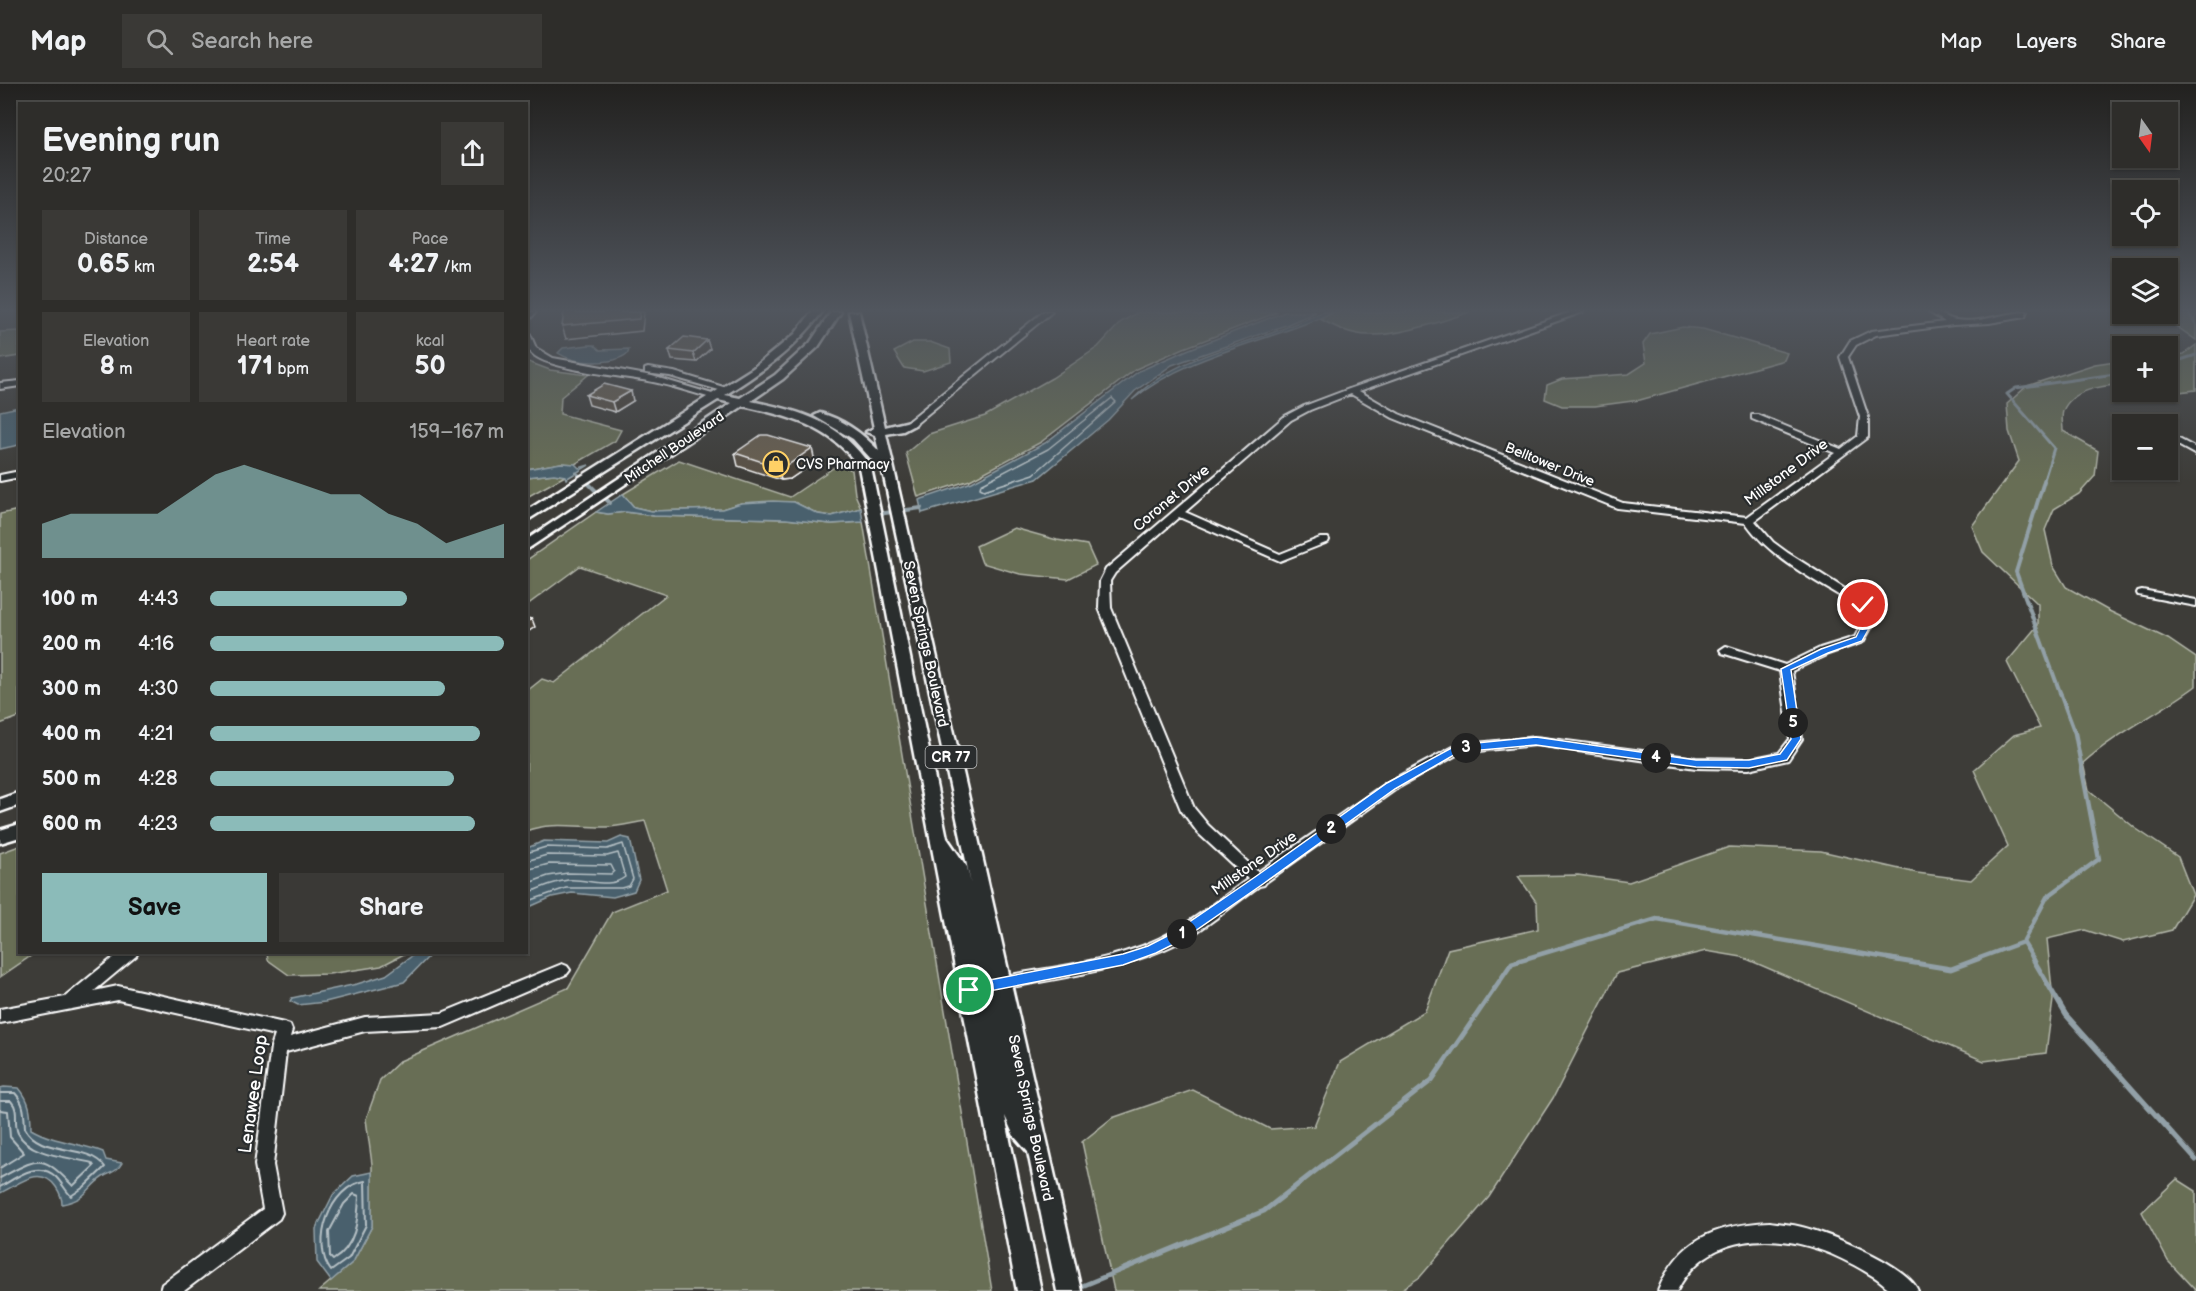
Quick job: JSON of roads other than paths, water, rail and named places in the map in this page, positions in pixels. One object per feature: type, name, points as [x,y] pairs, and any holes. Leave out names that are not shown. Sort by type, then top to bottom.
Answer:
[{"type":"main road","points":[[726,389],[757,368]]},
{"type":"main road","name":"Mitchell Boulevard","points":[[528,545],[753,395],[789,368]]},
{"type":"main road","name":"Seven Springs Boulevard","points":[[867,368],[901,531],[985,986],[1013,1111],[1022,1129],[1037,1147],[1069,1291]]},
{"type":"main road","points":[[726,389],[818,415],[844,427],[864,441],[888,472]]},
{"type":"main road","name":"Mitchell Boulevard","points":[[528,516],[726,389]]},
{"type":"main road","name":"CR 77","points":[[715,396],[741,403]]},
{"type":"main road","name":"Seven Springs Boulevard","points":[[741,403],[808,421],[839,437],[852,447],[868,475],[939,840],[985,986],[1019,1238],[1029,1291]]},
{"type":"main road","points":[[844,427],[865,432],[881,432],[899,429],[910,424]]},
{"type":"main road","points":[[885,449],[891,440],[910,424]]},
{"type":"main road","points":[[0,806],[18,799]]},
{"type":"main road","points":[[0,837],[18,831]]},
{"type":"street","points":[[586,368],[652,379],[715,396]]},
{"type":"street","points":[[605,368],[671,374],[726,389]]},
{"type":"street","points":[[910,424],[979,368]]},
{"type":"street","name":"Coronet Drive","points":[[1259,881],[1203,830],[1188,810],[1106,608],[1105,581],[1110,572],[1177,512],[1288,418],[1307,408],[1417,368]]},
{"type":"street","name":"Millstone Drive","points":[[985,986],[1123,960],[1152,950],[1178,936],[1259,881],[1391,786],[1457,749],[1536,741],[1696,763],[1749,764],[1783,757],[1796,739],[1786,669],[1824,651],[1859,639],[1869,621],[1863,605],[1778,550],[1756,532],[1749,520],[1863,437],[1864,417],[1848,368]]},
{"type":"street","points":[[0,386],[18,383]]},
{"type":"street","name":"Belltower Drive","points":[[1352,391],[1396,416],[1621,506],[1749,520]]},
{"type":"street","points":[[1755,417],[1840,452]]},
{"type":"street","points":[[2192,438],[2179,442],[2196,452]]},
{"type":"street","points":[[0,478],[18,474]]},
{"type":"street","points":[[1177,512],[1280,558],[1324,540]]},
{"type":"street","points":[[2142,593],[2196,603]]},
{"type":"street","points":[[1726,650],[1786,669]]},
{"type":"street","points":[[67,1004],[129,954]]},
{"type":"street","points":[[279,1047],[365,1024],[443,1020],[562,970]]},
{"type":"street","name":"Lenawee Loop","points":[[0,1016],[117,993],[284,1030],[279,1047],[264,1165],[273,1213],[169,1291]]},
{"type":"street","points":[[1666,1291],[1685,1260],[1719,1238],[1762,1230],[1800,1234],[1839,1247],[1866,1260],[1909,1291]]},
{"type":"water","points":[[1145,368],[1167,368],[1135,391],[1108,420],[1037,479],[922,513],[919,500],[972,482],[1045,443]]},
{"type":"water","points":[[1176,368],[1184,368],[1154,384],[1132,400],[1146,387]]},
{"type":"water","points":[[18,407],[18,445],[0,449],[0,411]]},
{"type":"water","points":[[561,463],[575,464],[579,468],[589,465],[566,479],[565,476],[554,474],[528,477],[528,469]]},
{"type":"water","points":[[623,494],[634,507],[651,511],[722,509],[741,503],[773,501],[794,502],[818,514],[832,516],[861,508],[863,522],[831,524],[786,519],[654,516],[626,512],[608,514],[596,512]]},
{"type":"water","points":[[621,837],[630,839],[639,880],[634,891],[613,897],[572,893],[552,897],[528,908],[528,848],[544,841],[608,843]]},
{"type":"water","points":[[415,954],[431,954],[404,982],[325,1002],[298,1005],[290,1001],[292,998],[357,984],[386,975]]},
{"type":"water","points":[[0,1088],[19,1088],[23,1093],[29,1107],[31,1129],[48,1137],[103,1152],[106,1160],[122,1163],[116,1170],[97,1181],[82,1196],[71,1202],[62,1204],[56,1187],[50,1180],[43,1177],[29,1178],[0,1193]]},
{"type":"water","points":[[372,1172],[372,1226],[353,1262],[331,1281],[317,1262],[316,1229],[333,1195],[353,1176]]},
{"type":"waterway","points":[[2043,483],[2054,448],[2007,394],[2016,388],[2112,374]]},
{"type":"waterway","points":[[576,473],[580,476]]},
{"type":"waterway","points":[[2044,481],[2016,572],[2061,695]]},
{"type":"waterway","points":[[588,483],[597,492]]},
{"type":"waterway","points":[[606,499],[610,503]]},
{"type":"waterway","points":[[878,514],[921,508]]},
{"type":"waterway","points":[[2023,942],[2047,897],[2099,859],[2075,733],[2060,693]]},
{"type":"waterway","points":[[1521,960],[1657,919],[1899,960]]},
{"type":"waterway","points":[[1974,960],[2023,942]]},
{"type":"waterway","points":[[2023,942],[2034,960]]},
{"type":"waterway","points":[[1070,1291],[1264,1211],[1432,1080],[1512,963],[1526,959]]},
{"type":"waterway","points":[[1890,959],[1951,969],[1978,959]]},
{"type":"waterway","points":[[2033,959],[2066,1015],[2196,1160]]},
{"type":"place","name":"CVS Pharmacy","points":[[776,464]]}]
